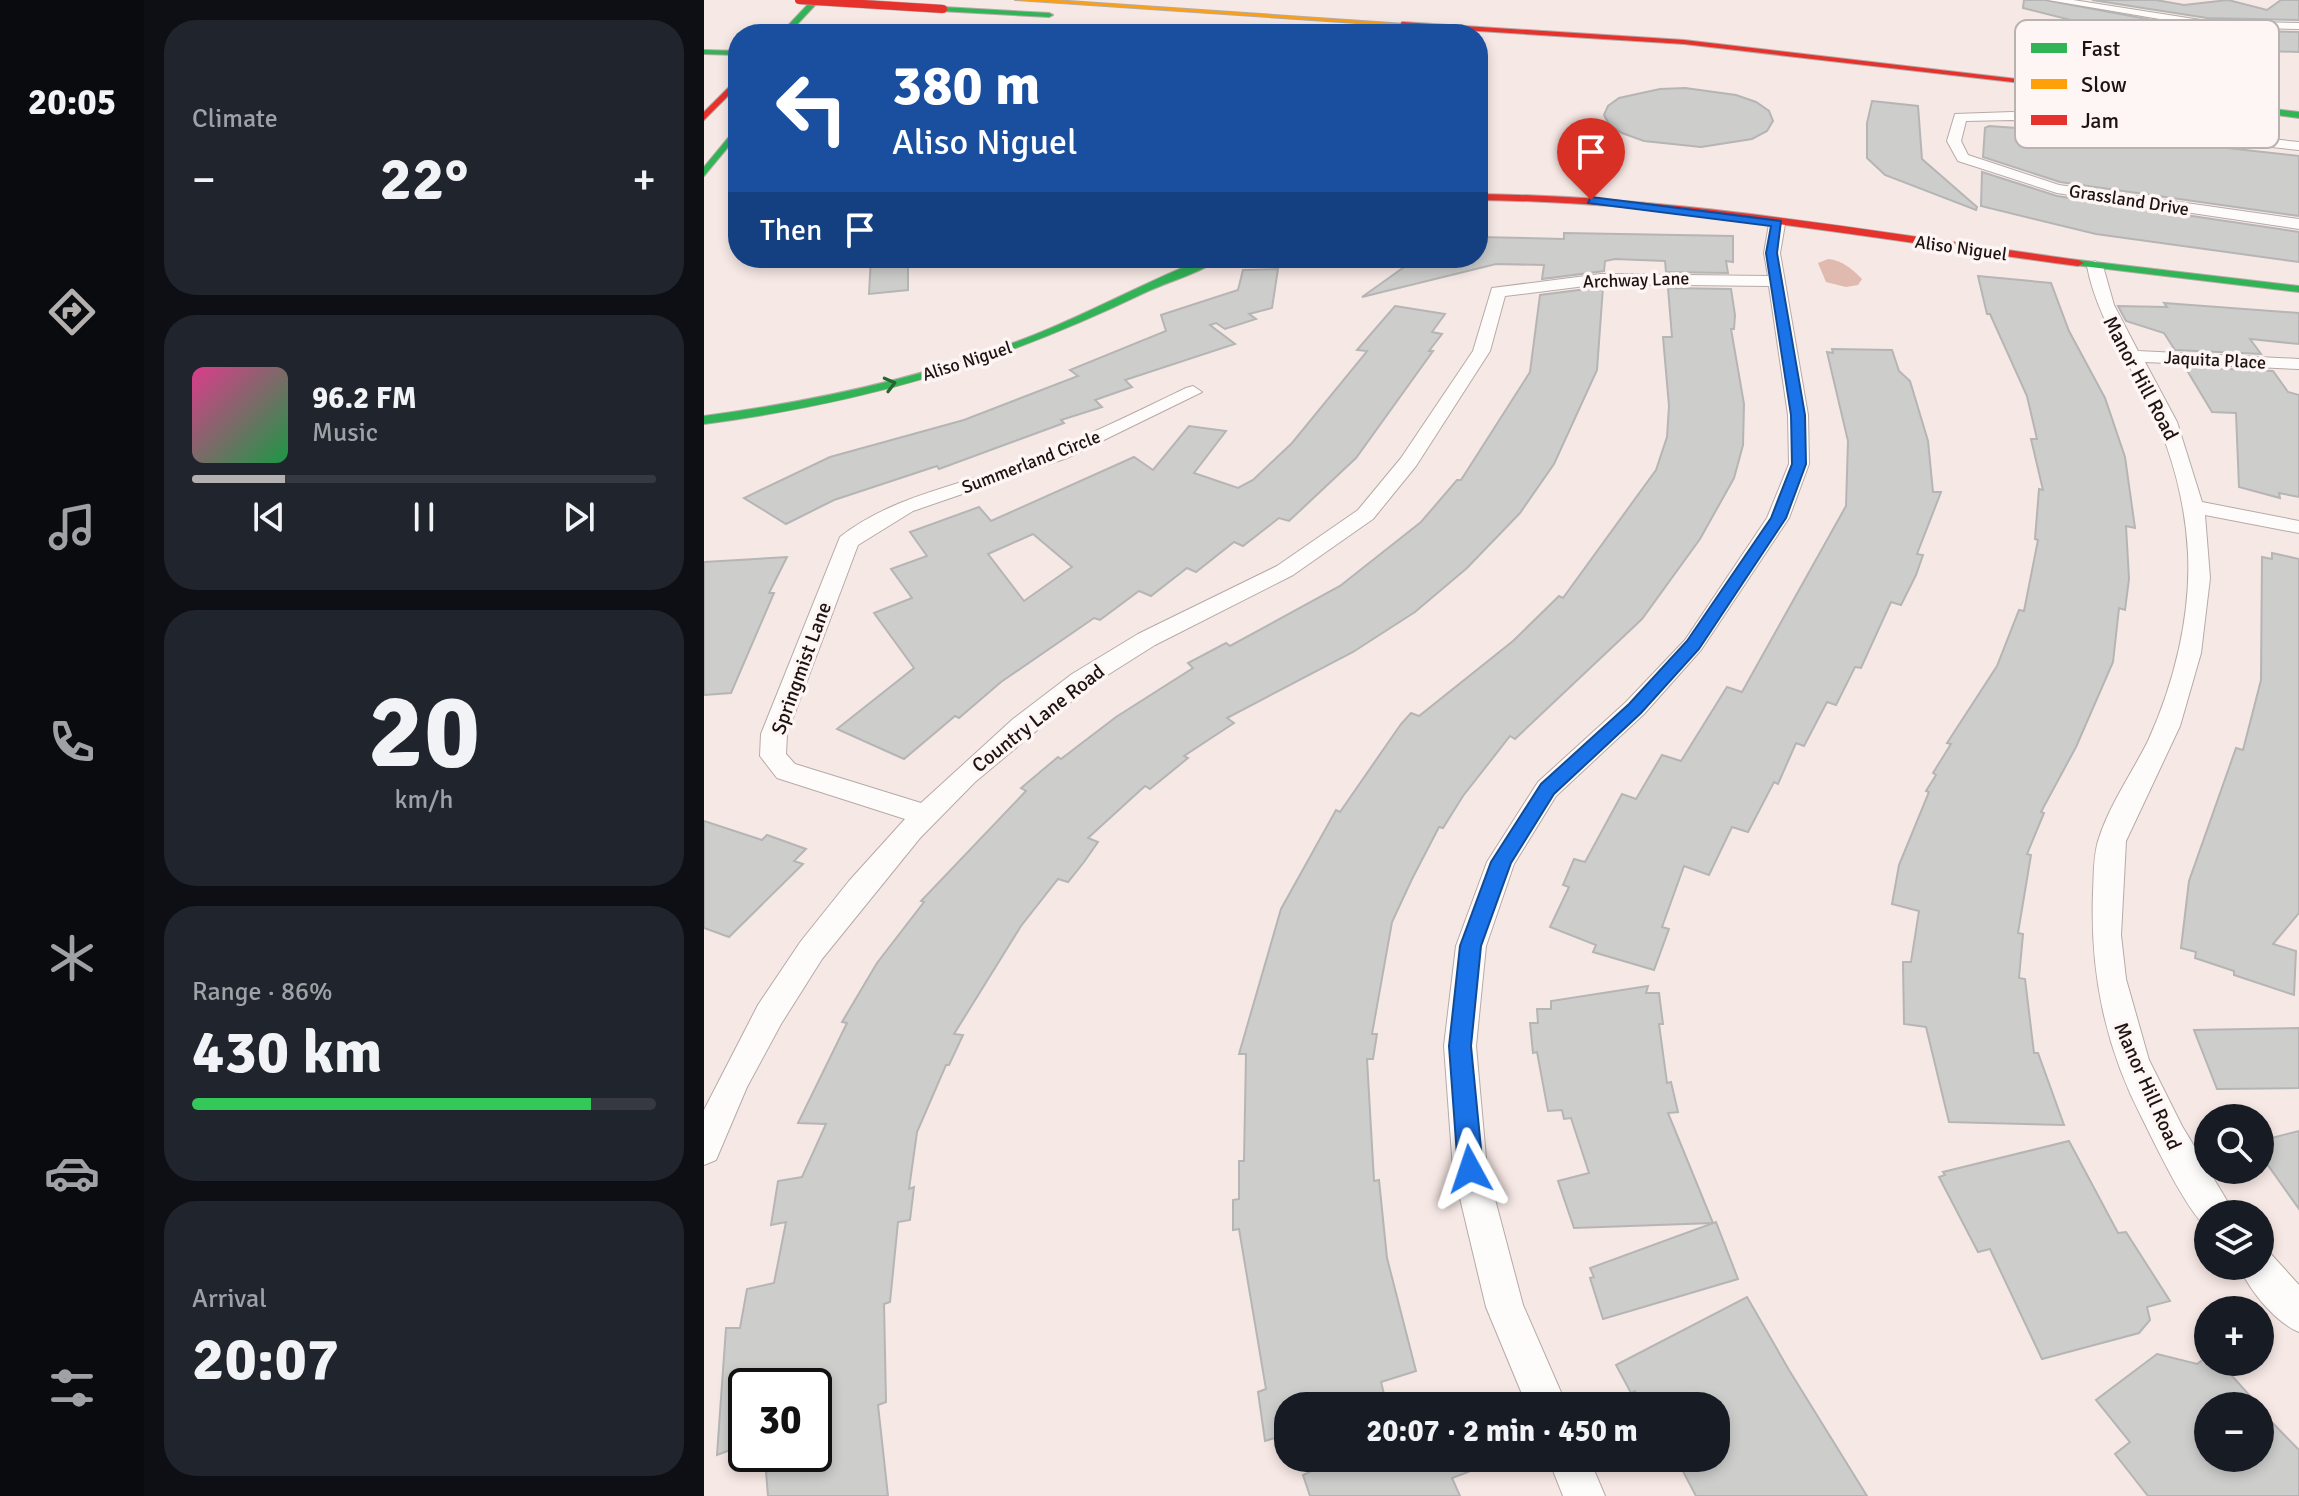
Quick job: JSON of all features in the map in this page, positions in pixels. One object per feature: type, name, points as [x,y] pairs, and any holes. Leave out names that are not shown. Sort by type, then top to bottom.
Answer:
[{"type":"main road","points":[[799,0],[1235,24]]},
{"type":"main road","points":[[793,24],[816,0]]},
{"type":"main road","points":[[833,24],[850,0]]},
{"type":"main road","points":[[1019,0],[1399,24]]},
{"type":"main road","points":[[1488,30],[1684,42],[2015,78]]},
{"type":"main road","points":[[1488,37],[1945,69]]},
{"type":"main road","points":[[704,52],[728,53]]},
{"type":"main road","points":[[704,117],[728,92]]},
{"type":"main road","points":[[2279,112],[2299,115]]},
{"type":"main road","points":[[704,173],[728,142]]},
{"type":"main road","name":"Aliso Niguel","points":[[1488,203],[1560,198],[2299,289]]},
{"type":"main road","points":[[1074,301],[1153,268]]},
{"type":"main road","name":"Aliso Niguel","points":[[704,420],[859,393],[950,368],[1038,337],[1145,285],[1190,268]]},
{"type":"main road","name":"Aliso Niguel","points":[[704,404],[854,378],[978,339]]},
{"type":"street","points":[[2053,0],[2181,20]]},
{"type":"street","points":[[2279,26],[2299,26]]},
{"type":"street","name":"Grassland Drive","points":[[2015,119],[1960,117],[1954,141],[1963,158],[2057,189],[2299,224]]},
{"type":"street","name":"Grassland Drive","points":[[2279,144],[2299,146]]},
{"type":"street","points":[[1541,1392],[1505,1307],[1470,1169],[1460,1046],[1471,946],[1501,862],[1547,789],[1635,708],[1693,645],[1778,518],[1799,464],[1799,452],[1798,415],[1774,281],[1772,253],[1777,224]]},
{"type":"street","name":"Manor Hill Road","points":[[2095,266],[2100,299],[2158,400],[2178,448],[2192,506],[2199,577],[2188,649],[2168,724],[2112,838],[2104,931],[2117,1023],[2169,1140],[2208,1200]]},
{"type":"street","name":"Archway Lane","points":[[1498,292],[1527,285],[1641,277],[1774,281]]},
{"type":"street","name":"Country Lane Road","points":[[704,1149],[719,1109],[779,1002],[840,911],[922,814],[1026,722],[1083,678],[1144,640],[1305,557],[1350,528],[1391,487],[1487,340],[1498,292]]},
{"type":"street","name":"Jaquita Place","points":[[2131,356],[2299,364]]},
{"type":"street","name":"Summerland Circle","points":[[866,525],[895,511],[1066,451],[1193,392]]},
{"type":"street","points":[[2192,506],[2299,527]]},
{"type":"street","name":"Springmist Lane","points":[[866,525],[848,542],[774,734],[773,756],[786,771],[922,814]]},
{"type":"street","points":[[2270,1280],[2299,1313]]},
{"type":"street","points":[[1574,1472],[1584,1496]]},
{"type":"shaded area","points":[[1828,259],[1842,263],[1854,272],[1862,279],[1858,285],[1846,287],[1826,282],[1818,263]]},
{"type":"building","points":[[2024,0],[2045,0],[2152,20],[2071,20],[2023,8]]},
{"type":"building","points":[[2092,0],[2156,0],[2184,5],[2228,0],[2267,10],[2281,0],[2299,0],[2299,20],[2207,18]]},
{"type":"building","points":[[2279,32],[2299,32],[2299,52],[2279,51]]},
{"type":"building","points":[[1685,88],[1736,95],[1756,102],[1769,111],[1773,121],[1767,131],[1752,139],[1701,147],[1644,141],[1622,133],[1609,124],[1604,115],[1608,106],[1619,98],[1660,89]]},
{"type":"building","points":[[1872,101],[1918,106],[1922,159],[1977,207],[1976,210],[1885,175],[1867,158],[1867,123]]},
{"type":"building","points":[[1985,128],[2015,128],[2015,148],[2227,148],[2299,156],[2299,216],[2060,182],[1983,157]]},
{"type":"building","points":[[1982,172],[2057,196],[2299,232],[2299,262],[2096,234],[1981,206]]},
{"type":"building","points":[[1564,233],[1733,236],[1733,262],[1726,261],[1728,273],[1666,272],[1665,261],[1615,259],[1605,261],[1604,271],[1542,279],[1544,265],[1488,266],[1488,237],[1564,239]]},
{"type":"building","points":[[870,268],[908,268],[908,290],[869,294]]},
{"type":"building","points":[[1403,268],[1480,268],[1362,297]]},
{"type":"building","points":[[1278,269],[1272,308],[1249,314],[1256,319],[1225,329],[1216,323],[1210,325],[1235,344],[1125,380],[1132,387],[1095,400],[1102,407],[1061,420],[1064,423],[939,469],[937,466],[834,500],[786,524],[744,498],[830,457],[964,420],[1078,376],[1070,370],[1166,331],[1161,315],[1238,290],[1243,270]]},
{"type":"building","points":[[1978,276],[2051,283],[2069,331],[2105,398],[2125,457],[2135,528],[2126,526],[2129,579],[2125,610],[2119,608],[2113,662],[2076,747],[2041,812],[2044,813],[2027,854],[2031,855],[2018,933],[2023,934],[2019,978],[2025,979],[2034,1053],[2038,1053],[2064,1125],[1949,1122],[1926,1027],[1904,1024],[1903,962],[1911,962],[1919,911],[1892,904],[1899,865],[1929,792],[1926,791],[1936,775],[1933,773],[1951,744],[1947,743],[1997,666],[2019,610],[2024,611],[2038,540],[2035,539],[2039,489],[2043,490],[2031,439],[2037,439],[2027,396],[1990,314],[1987,314]]},
{"type":"building","points":[[1603,287],[1597,370],[1554,464],[1520,513],[1467,568],[1415,612],[1353,652],[1227,718],[1234,723],[1184,756],[1188,758],[1150,789],[1145,786],[1088,838],[1098,842],[1068,882],[1058,879],[1021,926],[954,1034],[963,1035],[949,1065],[946,1065],[917,1132],[909,1189],[914,1187],[910,1220],[898,1222],[890,1302],[884,1304],[886,1402],[878,1405],[888,1496],[768,1496],[766,1472],[832,1472],[832,1368],[728,1368],[728,1451],[717,1455],[726,1328],[740,1328],[747,1289],[774,1283],[786,1222],[771,1225],[778,1181],[802,1177],[826,1124],[798,1123],[847,1023],[842,1022],[877,963],[924,902],[921,901],[1026,791],[1021,788],[1058,757],[1061,759],[1116,717],[1193,668],[1188,663],[1226,643],[1230,646],[1340,586],[1421,522],[1457,480],[1461,480],[1530,372],[1540,295]]},
{"type":"building","points":[[1668,288],[1731,289],[1735,315],[1734,329],[1731,329],[1744,404],[1743,445],[1734,478],[1700,539],[1642,619],[1515,739],[1510,736],[1463,796],[1443,828],[1439,827],[1392,922],[1372,1034],[1377,1034],[1373,1059],[1367,1059],[1374,1181],[1379,1180],[1387,1258],[1416,1371],[1381,1382],[1384,1392],[1274,1392],[1274,1438],[1265,1441],[1258,1392],[1266,1389],[1239,1229],[1233,1230],[1233,1200],[1239,1199],[1239,1161],[1244,1161],[1246,1054],[1239,1054],[1281,909],[1336,810],[1340,812],[1401,724],[1411,713],[1419,716],[1513,641],[1559,596],[1563,598],[1656,470],[1667,437],[1669,406],[1663,337],[1672,337]]},
{"type":"building","points":[[2164,303],[2299,313],[2299,344],[2250,339],[2261,354],[2175,350],[2164,333],[2126,321],[2118,306],[2167,307]]},
{"type":"building","points":[[1395,306],[1445,314],[1432,332],[1442,334],[1429,351],[1433,351],[1356,458],[1289,521],[1279,518],[1243,546],[1234,542],[1196,572],[1187,568],[1151,596],[1139,591],[1100,620],[1094,618],[1001,682],[959,718],[955,716],[904,759],[837,729],[914,668],[874,613],[912,598],[891,569],[927,556],[910,532],[979,507],[991,521],[1134,457],[1153,470],[1189,426],[1226,431],[1194,473],[1238,488],[1253,480],[1292,443],[1367,351],[1357,350]],"holes":[[[1033,534],[1072,567],[1024,601],[988,554]]]},
{"type":"building","points":[[1832,349],[1892,350],[1899,371],[1910,381],[1928,441],[1933,492],[1941,492],[1917,554],[1923,555],[1916,575],[1901,605],[1891,602],[1861,668],[1855,667],[1836,705],[1827,702],[1804,746],[1796,743],[1778,784],[1774,782],[1748,832],[1732,827],[1709,875],[1684,866],[1662,927],[1669,929],[1654,970],[1593,952],[1596,945],[1550,927],[1569,887],[1563,885],[1574,859],[1585,862],[1622,794],[1636,799],[1662,755],[1681,761],[1727,687],[1742,692],[1846,506],[1848,441],[1827,352],[1833,353]]},
{"type":"building","points":[[2185,367],[2273,371],[2288,392],[2299,395],[2299,497],[2279,493],[2280,498],[2239,487],[2236,413],[2212,412]]},
{"type":"building","points":[[2272,553],[2299,559],[2299,913],[2273,944],[2296,951],[2294,995],[2234,975],[2234,971],[2195,958],[2196,952],[2181,948],[2189,881],[2236,748],[2243,750],[2261,680],[2262,557],[2272,559]]},
{"type":"building","points":[[787,557],[769,593],[774,593],[731,693],[704,695],[704,562]]},
{"type":"building","points":[[704,821],[762,840],[767,835],[806,849],[794,861],[803,864],[729,937],[704,928]]},
{"type":"building","points":[[1648,986],[1646,993],[1659,993],[1663,1024],[1659,1024],[1667,1083],[1671,1082],[1678,1112],[1668,1113],[1713,1223],[1574,1228],[1558,1181],[1589,1173],[1571,1118],[1564,1119],[1562,1110],[1548,1111],[1537,1052],[1533,1053],[1530,1023],[1538,1023],[1537,1009],[1551,1009],[1551,1001]]},
{"type":"building","points":[[2299,1028],[2299,1088],[2217,1089],[2194,1030]]},
{"type":"building","points":[[2299,1131],[2299,1209],[2274,1174],[2274,1137]]},
{"type":"building","points":[[2069,1141],[2118,1233],[2126,1232],[2170,1301],[2147,1307],[2150,1320],[2139,1333],[2042,1359],[1990,1249],[1978,1252],[1939,1177],[1945,1175],[1943,1172]]},
{"type":"building","points":[[1716,1222],[1738,1279],[1603,1319],[1590,1278],[1594,1277],[1590,1268]]},
{"type":"building","points":[[1747,1297],[1867,1496],[1696,1496],[1683,1472],[1730,1472],[1730,1392],[1630,1392],[1616,1365]]},
{"type":"building","points":[[2157,1354],[2194,1363],[2194,1376],[2232,1376],[2247,1392],[2194,1392],[2194,1472],[2274,1472],[2274,1424],[2299,1450],[2299,1496],[2148,1496],[2115,1454],[2130,1442],[2096,1400]]},
{"type":"building","points":[[1310,1472],[1468,1472],[1452,1478],[1460,1496],[1310,1496],[1303,1475]]},
{"type":"traffic: fast","points":[[793,24],[816,0]]},
{"type":"traffic: fast","points":[[943,9],[1049,15]]},
{"type":"traffic: fast","points":[[704,52],[728,53]]},
{"type":"traffic: fast","points":[[2279,112],[2299,115]]},
{"type":"traffic: fast","points":[[704,173],[728,142]]},
{"type":"traffic: fast","points":[[2078,263],[2299,289]]},
{"type":"traffic: fast","points":[[704,420],[832,399],[958,366],[1039,337],[1191,268]]},
{"type":"traffic: slow","points":[[1019,0],[1402,24]]},
{"type":"traffic: jam","points":[[799,0],[943,9]]},
{"type":"traffic: jam","points":[[1488,29],[1684,42],[2015,80]]},
{"type":"traffic: jam","points":[[704,117],[728,92]]},
{"type":"traffic: jam","points":[[1488,197],[1559,198],[1641,205],[2078,263]]},
{"type":"route","points":[[1470,1169],[1460,1046],[1471,946],[1501,862],[1547,789],[1635,708],[1693,645],[1778,518],[1799,464],[1798,415],[1774,281],[1772,253],[1777,224],[1591,200]]}]
